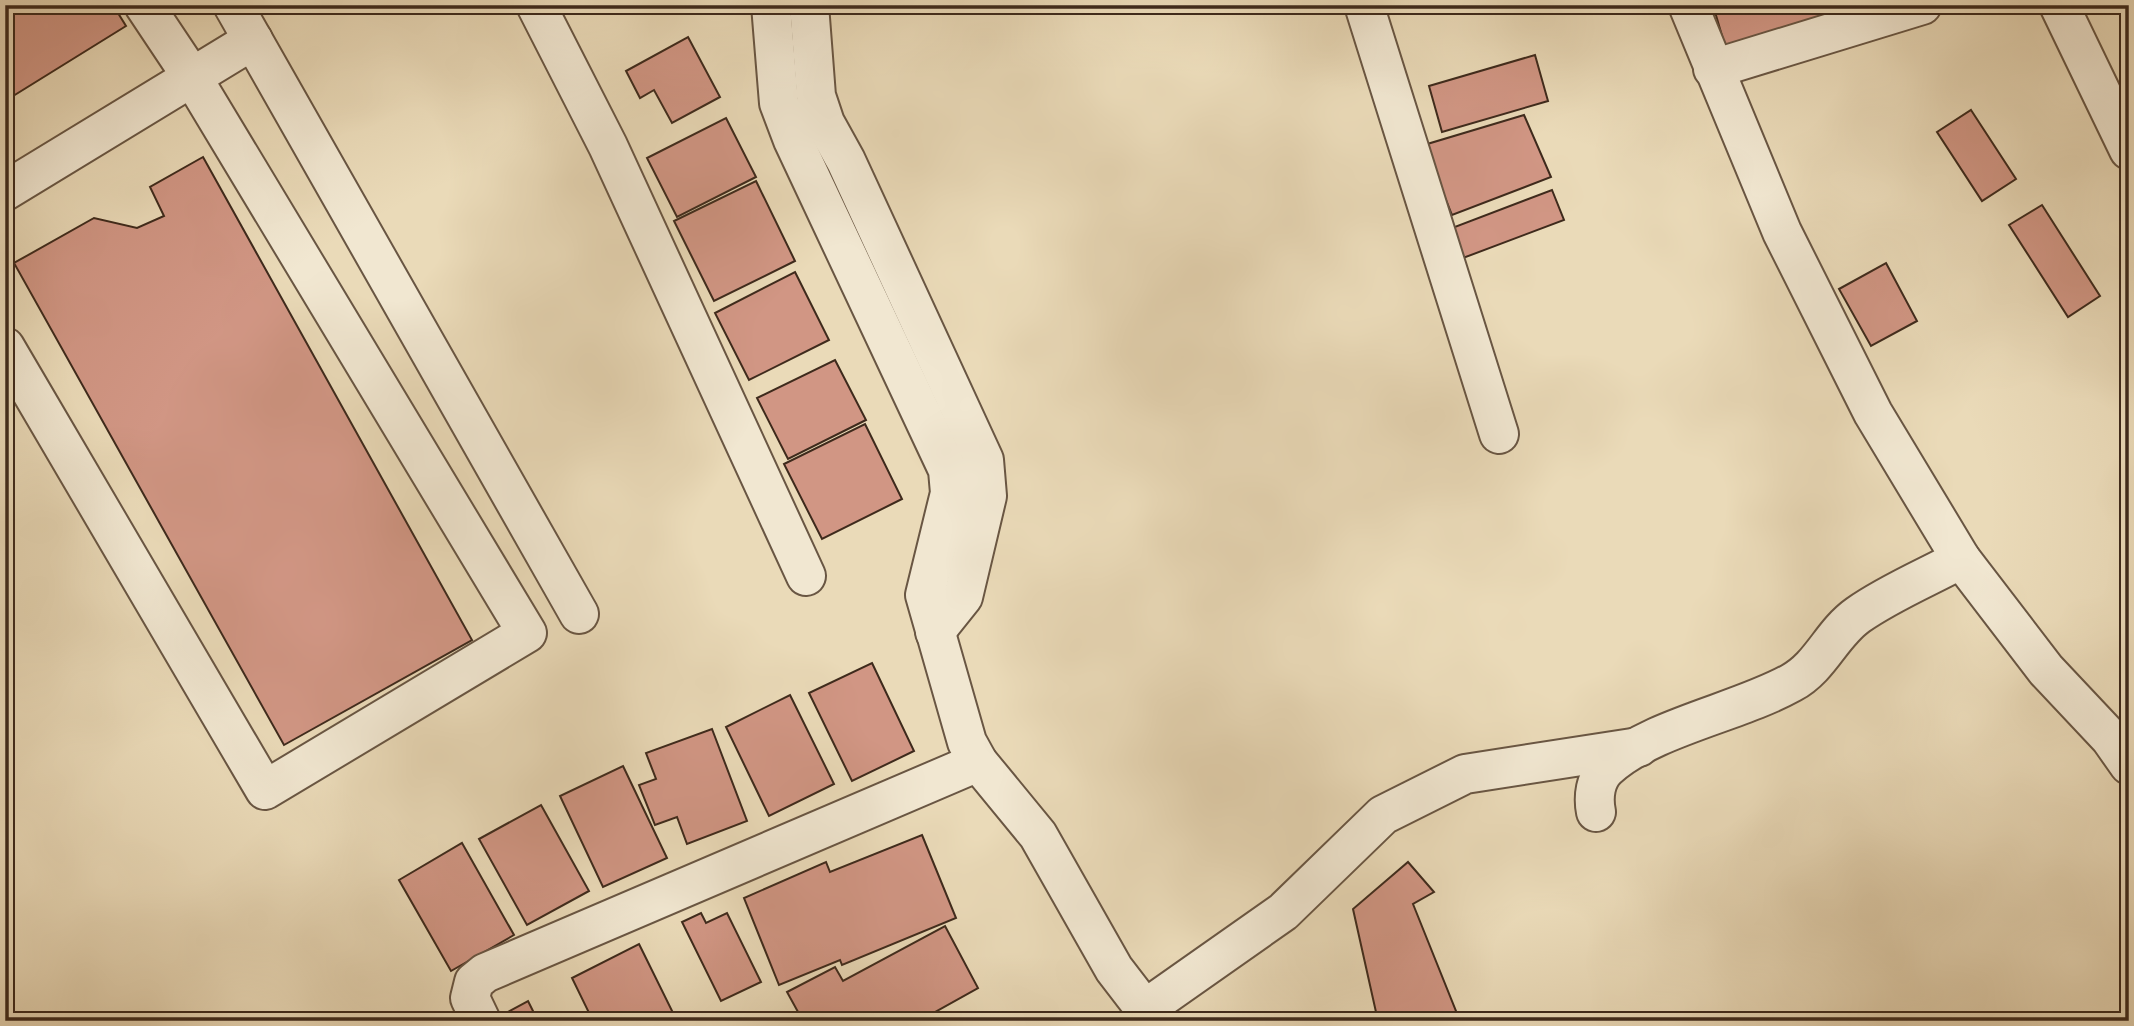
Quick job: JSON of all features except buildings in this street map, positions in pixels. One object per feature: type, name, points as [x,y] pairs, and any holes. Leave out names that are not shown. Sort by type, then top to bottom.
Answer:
[{"type":"street","points":[[5,347],[265,790],[527,633],[192,77],[144,5]]},
{"type":"street","points":[[233,5],[579,614]]},
{"type":"street","points":[[536,5],[608,146],[806,576]]},
{"type":"street","points":[[771,5],[779,103],[809,132],[846,161],[984,460],[987,496],[963,597],[935,632],[961,725],[978,762],[1038,835],[1114,969],[1149,1015],[1283,912],[1383,815],[1465,774],[1640,747]]},
{"type":"street","points":[[808,5],[816,96],[809,132]]},
{"type":"street","points":[[1364,5],[1499,434]]},
{"type":"street","points":[[1688,5],[1782,232],[1861,389],[1961,559],[2046,670],[2110,738],[2129,765]]},
{"type":"street","points":[[1713,69],[1922,5]]},
{"type":"street","points":[[2059,5],[2129,150]]},
{"type":"street","points":[[5,191],[253,40]]},
{"type":"street","points":[[1595,812],[1593,795],[1605,769],[1640,747],[1792,683],[1817,664],[1836,635],[1858,615],[1961,559]]},
{"type":"street","points":[[481,1021],[470,998],[474,982],[485,973],[978,762]]}]
